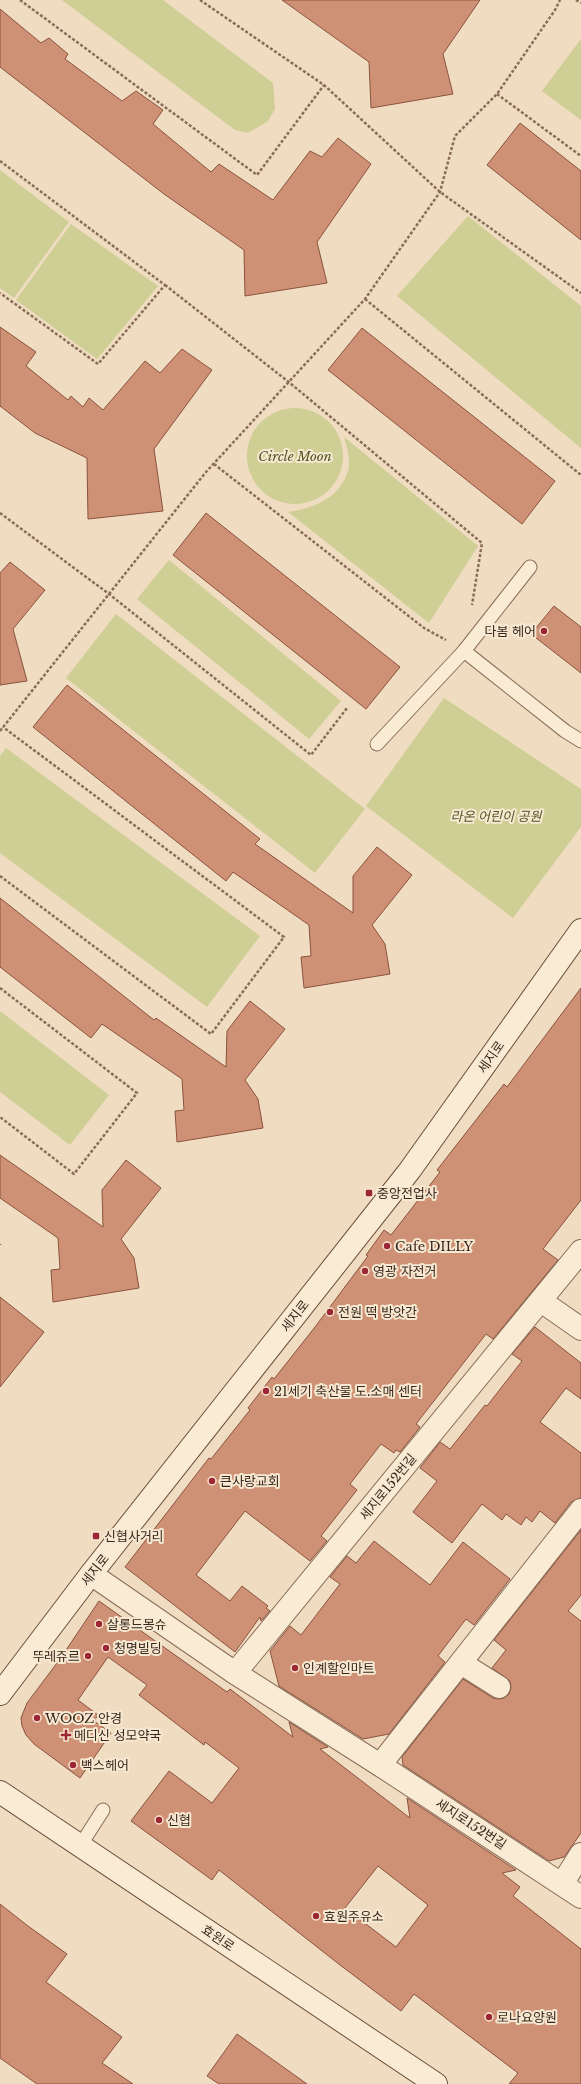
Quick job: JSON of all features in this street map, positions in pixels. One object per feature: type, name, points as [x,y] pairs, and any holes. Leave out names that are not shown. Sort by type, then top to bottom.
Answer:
[{"type":"street","name":"세지로","points":[[0,1694],[91,1574],[410,1170],[581,930]]},
{"type":"street","name":"세지로152번길","points":[[235,1673],[581,1251]]},
{"type":"street","points":[[541,1301],[581,1329]]},
{"type":"street","points":[[380,1765],[581,1510]]},
{"type":"street","name":"세지로152번길","points":[[91,1574],[235,1673],[380,1765],[581,1897]]},
{"type":"street","points":[[461,1663],[499,1687]]},
{"type":"street","name":"효원로","points":[[0,1792],[436,2084]]},
{"type":"street","points":[[562,1884],[581,1854]]},
{"type":"lane","points":[[377,744],[464,651],[530,567]]},
{"type":"lane","points":[[464,651],[581,742]]},
{"type":"lane","points":[[80,1846],[103,1810]]},
{"type":"path","points":[[20,0],[257,175],[324,85]]},
{"type":"path","points":[[200,0],[324,85],[440,192],[581,293]]},
{"type":"path","points":[[0,731],[214,464],[290,383],[365,299],[440,192],[455,136],[498,94],[560,0]]},
{"type":"path","points":[[576,0],[581,3]]},
{"type":"path","points":[[498,94],[581,156]]},
{"type":"path","points":[[0,160],[165,285],[290,383],[482,543],[470,612]]},
{"type":"path","points":[[0,293],[98,364],[165,285]]},
{"type":"path","points":[[365,299],[581,475]]},
{"type":"path","points":[[214,464],[424,628],[464,651]]},
{"type":"path","points":[[0,513],[109,594],[311,755],[347,708]]},
{"type":"path","points":[[0,876],[211,1034],[284,937],[3,727]]},
{"type":"path","points":[[0,988],[137,1093],[74,1174],[0,1117]]},
{"type":"green space","points":[[62,0],[163,0],[273,83],[275,109],[268,121],[248,133],[235,130]]},
{"type":"green space","points":[[581,39],[581,120],[542,91]]},
{"type":"green space","points":[[0,170],[69,222],[14,298],[0,288]]},
{"type":"green space","points":[[468,216],[581,306],[581,448],[397,296]]},
{"type":"green space","points":[[71,224],[158,286],[97,359],[16,300]]},
{"type":"green space","name":"Circle Moon","points":[[295,408],[313,412],[329,422],[339,438],[343,456],[339,474],[329,490],[313,500],[295,504],[277,500],[261,490],[251,474],[247,456],[251,438],[261,422],[277,412]]},
{"type":"green space","points":[[344,437],[478,546],[429,623],[288,512],[306,508],[323,501],[331,496],[343,483],[349,465]]},
{"type":"green space","points":[[169,560],[341,701],[309,739],[137,599]]},
{"type":"green space","points":[[116,614],[365,809],[315,873],[66,678]]},
{"type":"green space","name":"라온 어린이 공원","points":[[444,698],[581,789],[581,827],[513,918],[366,806]]},
{"type":"green space","points":[[6,748],[260,936],[207,1007],[0,853],[0,756]]},
{"type":"green space","points":[[0,1011],[109,1095],[70,1145],[0,1092]]},
{"type":"building","points":[[282,0],[480,0],[443,54],[453,94],[371,108],[369,62]]},
{"type":"building","points":[[0,9],[41,43],[49,38],[68,54],[65,59],[122,101],[136,91],[163,110],[153,124],[211,172],[219,164],[273,200],[310,151],[322,157],[338,138],[371,164],[317,242],[327,283],[245,296],[244,250],[164,194],[0,67]]},
{"type":"building","points":[[520,123],[581,171],[581,240],[487,165]]},
{"type":"building","points":[[0,327],[36,352],[26,366],[68,400],[71,396],[83,407],[89,398],[103,410],[145,361],[160,373],[182,349],[212,370],[154,449],[163,511],[88,519],[87,458],[35,433],[0,406]]},
{"type":"building","points":[[362,328],[555,481],[522,524],[328,370]]},
{"type":"building","points":[[206,513],[400,667],[366,709],[173,555]]},
{"type":"building","points":[[10,562],[45,590],[13,629],[27,681],[0,685],[0,573]]},
{"type":"building","points":[[554,606],[581,627],[581,673],[531,634]]},
{"type":"building","points":[[67,685],[260,839],[255,844],[353,913],[353,876],[377,847],[412,875],[372,925],[385,944],[390,974],[304,988],[301,957],[311,956],[309,925],[233,872],[226,881],[33,727]]},
{"type":"building","points":[[0,898],[154,1020],[156,1018],[226,1067],[227,1031],[250,1001],[285,1029],[245,1080],[258,1099],[263,1128],[177,1142],[175,1111],[184,1110],[182,1079],[102,1024],[91,1038],[0,967]]},
{"type":"building","points":[[581,988],[581,1200],[543,1249],[558,1260],[493,1339],[486,1334],[416,1424],[420,1427],[400,1452],[396,1450],[394,1453],[381,1444],[350,1484],[357,1490],[321,1536],[327,1541],[310,1561],[245,1511],[196,1575],[230,1601],[242,1586],[268,1606],[266,1608],[270,1611],[261,1621],[260,1617],[235,1652],[125,1567],[209,1458],[211,1459],[250,1410],[248,1408],[272,1377],[274,1379],[315,1327],[368,1256],[366,1255],[384,1230],[391,1235],[440,1172],[437,1170],[504,1084],[507,1087]]},
{"type":"building","points":[[0,1155],[103,1227],[102,1190],[126,1160],[161,1188],[121,1239],[134,1258],[139,1288],[53,1302],[51,1270],[60,1269],[58,1238],[0,1198]]},
{"type":"building","points":[[0,1297],[44,1332],[0,1387]]},
{"type":"building","points":[[535,1327],[581,1363],[581,1399],[566,1388],[540,1422],[581,1453],[581,1498],[571,1502],[555,1523],[540,1511],[532,1522],[526,1517],[521,1525],[506,1514],[502,1520],[482,1504],[452,1543],[413,1512],[437,1481],[420,1468],[440,1442],[450,1449],[485,1405],[487,1406],[522,1361],[512,1354]]},
{"type":"building","points":[[581,1530],[581,1595],[568,1611],[581,1621],[581,1833],[564,1857],[549,1861],[403,1765],[402,1757],[463,1679],[493,1698],[504,1698],[509,1694],[511,1688],[510,1681],[492,1668],[506,1650],[494,1640]]},
{"type":"building","points":[[374,1541],[430,1585],[463,1542],[510,1579],[474,1625],[466,1619],[438,1656],[445,1662],[389,1734],[363,1739],[279,1686],[270,1651],[290,1626],[301,1635],[340,1584],[330,1577],[347,1556],[356,1563]]},
{"type":"building","points":[[99,1601],[227,1692],[230,1689],[293,1737],[289,1722],[328,1747],[320,1749],[410,1818],[407,1798],[516,1870],[502,1873],[520,1887],[513,1896],[581,1949],[581,2084],[509,2084],[518,2073],[414,1994],[401,2011],[219,1870],[212,1880],[131,1821],[169,1771],[212,1803],[239,1768],[205,1742],[204,1745],[139,1695],[147,1685],[108,1657],[78,1700],[98,1715],[94,1721],[111,1733],[80,1778],[34,1744],[26,1735],[22,1726],[21,1718],[27,1703],[60,1659]],"holes":[[[378,1866],[428,1905],[396,1947],[345,1908]]]},
{"type":"building","points":[[0,1904],[67,1954],[46,1982],[122,2037],[102,2063],[133,2084],[37,2084],[0,2058]]},
{"type":"building","points":[[237,2034],[307,2084],[219,2084],[207,2076]]},
{"type":"place","name":"다봄 헤어","points":[[544,631]]},
{"type":"place","name":"중앙전업사","points":[[369,1193]]},
{"type":"place","name":"Cafe DILLY","points":[[387,1246]]},
{"type":"place","name":"영광 자전거","points":[[365,1271]]},
{"type":"place","name":"전원 떡 방앗간","points":[[330,1312]]},
{"type":"place","name":"21세기 축산물 도.소매 센터","points":[[266,1391]]},
{"type":"place","name":"큰사랑교회","points":[[212,1481]]},
{"type":"place","name":"신협사거리","points":[[96,1536]]},
{"type":"place","name":"살롱드몽슈","points":[[99,1624]]},
{"type":"place","name":"청명빌딩","points":[[106,1648]]},
{"type":"place","name":"뚜레쥬르","points":[[88,1656]]},
{"type":"place","name":"인계할인마트","points":[[295,1668]]},
{"type":"place","name":"WOOZ 안경","points":[[37,1718]]},
{"type":"place","name":"메디신 성모약국","points":[[66,1735]]},
{"type":"place","name":"백스헤어","points":[[73,1765]]},
{"type":"place","name":"신협","points":[[159,1820]]},
{"type":"place","name":"효원주유소","points":[[316,1916]]},
{"type":"place","name":"로나요양원","points":[[489,2017]]}]
